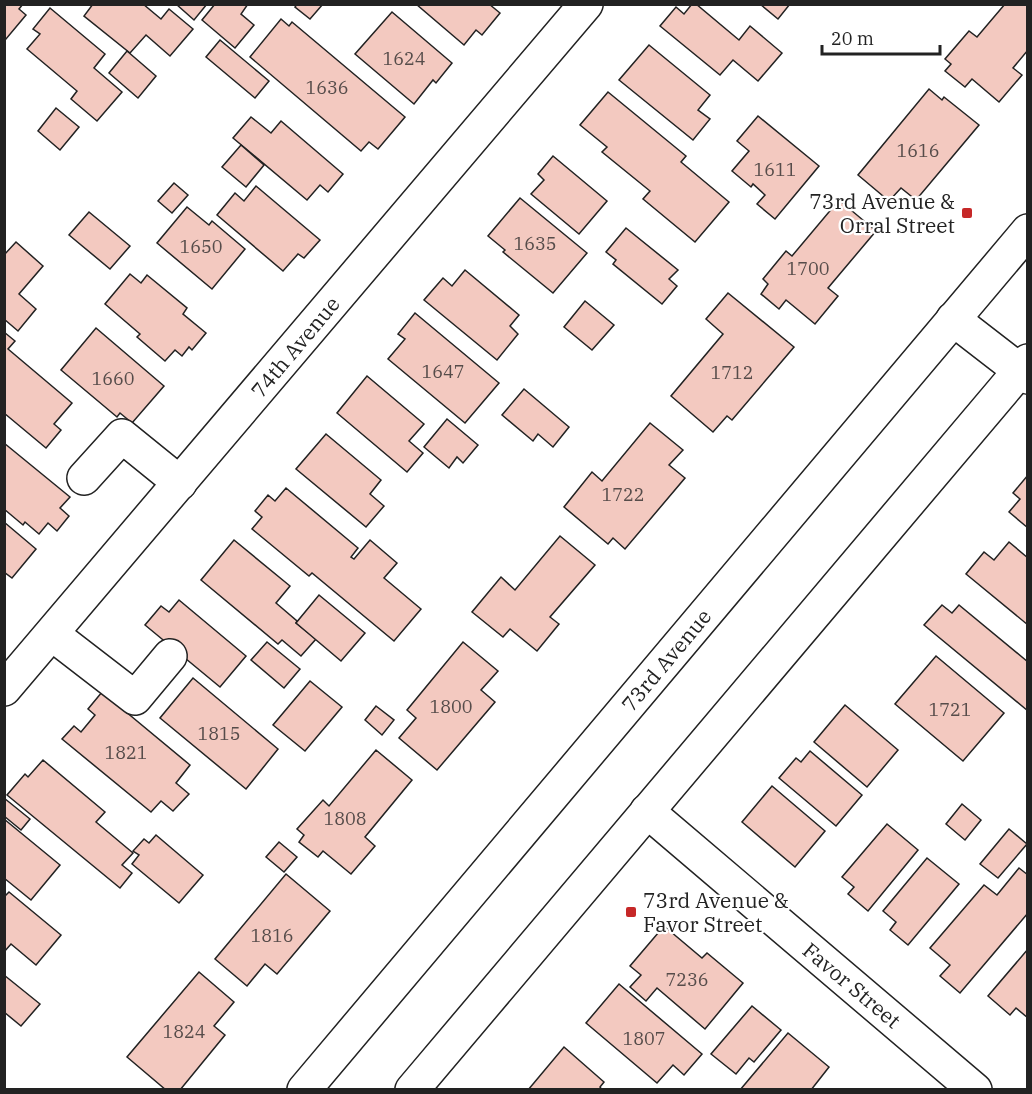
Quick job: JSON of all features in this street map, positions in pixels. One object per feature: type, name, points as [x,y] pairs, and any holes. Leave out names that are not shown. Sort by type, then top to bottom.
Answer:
[{"type":"main road","name":"74th Avenue","points":[[4,689],[586,4]]},
{"type":"main road","name":"73rd Avenue","points":[[304,1089],[1028,231]]},
{"type":"main road","points":[[412,1089],[1025,369],[953,319]]},
{"type":"main road","points":[[84,478],[122,436],[180,483]]},
{"type":"main road","points":[[52,634],[135,698],[170,656]]},
{"type":"main road","name":"Favor Street","points":[[647,811],[975,1089]]},
{"type":"building","points":[[4,4],[23,4],[19,9],[26,15],[6,39],[4,37]]},
{"type":"building","points":[[93,4],[143,4],[161,19],[169,9],[193,29],[170,56],[146,35],[130,53],[84,16]]},
{"type":"building","points":[[176,4],[207,4],[194,20]]},
{"type":"building","points":[[215,4],[248,4],[241,14],[254,25],[235,48],[202,20]]},
{"type":"building","points":[[297,4],[323,4],[310,19],[295,7]]},
{"type":"building","points":[[416,4],[489,4],[500,13],[482,35],[476,30],[464,45]]},
{"type":"building","points":[[692,4],[696,4],[739,40],[750,26],[782,53],[758,81],[733,60],[720,75],[660,26],[676,7],[684,14]]},
{"type":"building","points":[[760,4],[790,4],[778,19]]},
{"type":"building","points":[[1005,4],[1028,4],[1028,50],[1013,68],[1022,75],[999,102],[972,79],[965,87],[945,71],[951,64],[945,59],[969,31],[977,37]]},
{"type":"building","points":[[50,8],[105,54],[94,68],[122,92],[97,121],[71,99],[77,91],[27,49],[40,34],[33,29]]},
{"type":"building","points":[[392,12],[452,63],[436,83],[433,80],[414,104],[355,54]]},
{"type":"building","points":[[281,19],[289,26],[292,22],[405,117],[378,149],[369,142],[361,151],[250,57]]},
{"type":"building","points":[[220,40],[269,81],[255,98],[206,57]]},
{"type":"building","points":[[649,45],[710,95],[698,110],[710,119],[693,140],[619,80]]},
{"type":"building","points":[[127,51],[156,76],[138,98],[109,73]]},
{"type":"building","points":[[929,89],[942,100],[944,97],[979,125],[916,200],[901,188],[889,201],[858,175]]},
{"type":"building","points":[[608,92],[686,156],[681,162],[729,202],[695,242],[643,199],[650,191],[602,152],[607,147],[580,125]]},
{"type":"building","points":[[56,108],[79,127],[60,150],[38,131]]},
{"type":"building","points":[[758,116],[819,166],[775,219],[757,204],[765,195],[753,184],[751,187],[732,171],[749,151],[737,141]]},
{"type":"building","points":[[251,117],[271,133],[281,121],[343,174],[328,192],[320,185],[307,200],[233,138]]},
{"type":"building","points":[[241,145],[264,165],[246,187],[222,167]]},
{"type":"building","points":[[553,156],[607,201],[579,234],[531,194],[544,180],[538,174]]},
{"type":"building","points":[[174,183],[188,195],[172,213],[158,201]]},
{"type":"building","points":[[256,186],[320,240],[304,258],[298,254],[283,271],[217,215],[235,193],[244,201]]},
{"type":"building","points":[[520,198],[587,253],[553,293],[503,252],[505,250],[488,236]]},
{"type":"building","points":[[839,200],[876,231],[828,288],[838,296],[815,324],[786,300],[779,309],[761,294],[768,284],[763,279],[786,251],[792,256]]},
{"type":"building","points":[[187,207],[209,225],[212,221],[245,249],[212,289],[157,243]]},
{"type":"building","points":[[89,212],[130,246],[110,269],[69,235]]},
{"type":"building","points":[[626,228],[678,270],[669,279],[677,286],[662,304],[613,264],[616,260],[606,252]]},
{"type":"building","points":[[16,242],[43,266],[19,294],[36,309],[18,331],[4,319],[4,255]]},
{"type":"building","points":[[465,270],[519,315],[510,326],[518,334],[497,360],[424,300],[443,278],[452,286]]},
{"type":"building","points":[[130,274],[141,283],[147,275],[187,308],[183,314],[206,333],[192,350],[189,347],[182,356],[175,350],[165,361],[137,337],[140,334],[105,304]]},
{"type":"building","points":[[728,293],[794,347],[732,420],[727,416],[713,432],[671,396],[723,334],[706,319]]},
{"type":"building","points":[[585,301],[614,325],[592,350],[564,327]]},
{"type":"building","points":[[415,313],[499,383],[465,423],[388,359],[405,339],[398,334]]},
{"type":"building","points":[[96,328],[164,386],[132,423],[120,413],[117,417],[61,370]]},
{"type":"building","points":[[4,332],[15,341],[8,349],[72,403],[54,424],[61,430],[46,448],[4,413]]},
{"type":"building","points":[[367,376],[424,424],[409,441],[423,453],[407,472],[337,413]]},
{"type":"building","points":[[524,389],[569,427],[553,447],[538,434],[533,441],[502,415]]},
{"type":"building","points":[[447,419],[478,445],[463,463],[457,457],[449,468],[424,447]]},
{"type":"building","points":[[650,423],[683,450],[669,465],[685,478],[625,549],[613,538],[608,544],[564,507],[592,472],[602,481]]},
{"type":"building","points":[[326,434],[381,480],[370,494],[384,506],[366,527],[296,469]]},
{"type":"building","points":[[4,443],[70,497],[60,508],[69,516],[57,531],[48,523],[39,534],[25,522],[23,525],[4,509]]},
{"type":"building","points":[[1028,475],[1028,528],[1009,512],[1020,499],[1013,493]]},
{"type":"building","points":[[286,488],[358,548],[351,557],[354,559],[370,540],[397,563],[384,578],[421,609],[394,641],[312,573],[309,576],[252,529],[262,517],[255,511],[268,495],[275,501]]},
{"type":"building","points":[[4,522],[36,549],[12,578],[4,572]]},
{"type":"building","points":[[560,536],[595,565],[550,617],[559,624],[537,651],[510,629],[503,637],[472,612],[501,577],[515,590]]},
{"type":"building","points":[[234,540],[290,586],[276,603],[316,639],[301,656],[282,640],[278,644],[201,580]]},
{"type":"building","points":[[1009,542],[1028,558],[1028,625],[966,574],[984,552],[994,560]]},
{"type":"building","points":[[319,595],[365,633],[341,661],[296,623]]},
{"type":"building","points":[[179,600],[246,656],[220,687],[145,625],[161,606],[169,612]]},
{"type":"building","points":[[942,605],[952,613],[959,605],[1028,662],[1028,711],[924,625]]},
{"type":"building","points":[[267,642],[300,669],[284,688],[251,660]]},
{"type":"building","points":[[463,642],[498,671],[481,690],[495,702],[437,770],[399,738],[416,718],[407,710]]},
{"type":"building","points":[[936,656],[1004,713],[963,761],[895,704]]},
{"type":"building","points":[[193,678],[278,749],[246,789],[160,718]]},
{"type":"building","points":[[310,681],[342,707],[305,751],[273,725]]},
{"type":"building","points":[[102,692],[190,765],[176,783],[189,794],[173,811],[161,801],[151,812],[62,739],[74,726],[81,732],[95,715],[88,709]]},
{"type":"building","points":[[845,705],[898,750],[867,787],[814,742]]},
{"type":"building","points":[[376,706],[394,720],[382,735],[365,720]]},
{"type":"building","points":[[376,750],[412,780],[365,837],[375,846],[351,874],[323,851],[318,857],[299,842],[304,835],[297,829],[323,800],[329,806]]},
{"type":"building","points":[[810,751],[862,795],[836,826],[779,778],[796,758],[801,762]]},
{"type":"building","points":[[43,760],[105,812],[96,822],[133,853],[122,865],[132,873],[120,888],[7,795],[25,774],[28,777]]},
{"type":"building","points":[[772,786],[825,831],[795,867],[742,822]]},
{"type":"building","points":[[4,798],[30,819],[21,830],[4,816]]},
{"type":"building","points":[[962,804],[981,820],[965,840],[946,824]]},
{"type":"building","points":[[4,819],[60,865],[31,900],[4,878]]},
{"type":"building","points":[[887,824],[918,850],[868,911],[848,894],[854,887],[842,877]]},
{"type":"building","points":[[1009,829],[1027,844],[998,878],[980,864]]},
{"type":"building","points":[[156,835],[203,875],[179,903],[132,864],[139,855],[133,851],[144,839],[149,843]]},
{"type":"building","points":[[279,842],[297,857],[284,872],[266,857]]},
{"type":"building","points":[[927,858],[959,884],[908,945],[890,930],[896,922],[883,911]]},
{"type":"building","points":[[1019,868],[1028,875],[1028,913],[960,993],[940,976],[950,965],[930,948],[984,885],[997,895]]},
{"type":"building","points":[[286,874],[330,911],[277,974],[265,964],[247,986],[215,959]]},
{"type":"building","points":[[9,892],[61,935],[36,965],[11,944],[4,952],[4,897]]},
{"type":"building","points":[[664,926],[702,958],[707,953],[743,983],[705,1029],[657,988],[646,1001],[630,987],[641,975],[630,966]]},
{"type":"building","points":[[1028,949],[1028,1018],[1016,1008],[1010,1015],[988,996]]},
{"type":"building","points":[[199,972],[234,1002],[214,1026],[225,1035],[180,1090],[166,1090],[127,1057]]},
{"type":"building","points":[[4,975],[40,1004],[21,1026],[4,1012]]},
{"type":"building","points":[[619,984],[702,1054],[684,1075],[673,1065],[657,1083],[586,1023]]},
{"type":"building","points":[[752,1006],[781,1030],[754,1062],[749,1058],[736,1074],[711,1054]]},
{"type":"building","points":[[788,1033],[829,1067],[811,1090],[740,1090]]},
{"type":"building","points":[[564,1047],[604,1082],[600,1087],[602,1090],[528,1090]]},
{"type":"place","name":"73rd Avenue & Orral Street","points":[[967,213]]},
{"type":"place","name":"73rd Avenue & Favor Street","points":[[631,912]]}]
